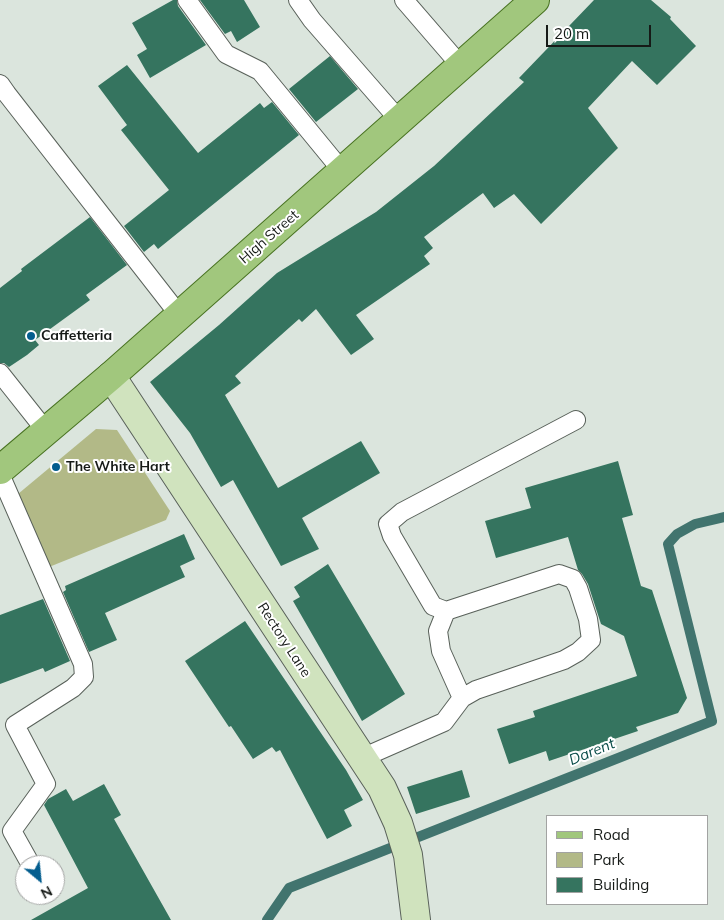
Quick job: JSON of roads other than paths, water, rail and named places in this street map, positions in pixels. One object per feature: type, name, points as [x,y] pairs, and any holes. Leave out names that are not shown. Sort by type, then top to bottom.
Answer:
[{"type":"main road","name":"High Street","points":[[0,470],[180,316],[535,0]]},
{"type":"street","name":"Rectory Lane","points":[[111,376],[382,788],[398,823],[408,855],[416,920]]},
{"type":"lane","points":[[187,0],[226,54],[260,71],[343,172]]},
{"type":"lane","points":[[298,0],[312,20],[400,121]]},
{"type":"lane","points":[[404,0],[461,66]]},
{"type":"lane","points":[[0,84],[180,316]]},
{"type":"lane","points":[[0,372],[46,431]]},
{"type":"lane","points":[[362,758],[444,722],[462,698],[476,690],[564,660],[578,652],[591,640],[588,619],[578,588],[573,579],[559,574],[446,611],[433,606],[392,536],[388,524],[402,512],[576,420]]},
{"type":"lane","points":[[0,474],[83,664],[84,677],[73,688],[15,725],[46,784],[12,831],[25,855]]},
{"type":"lane","points":[[446,611],[438,630],[442,651],[462,698]]},
{"type":"waterway","name":"Darent","points":[[267,920],[289,888],[712,721],[668,544],[677,534],[695,524],[724,517]]},
{"type":"place","name":"Caffetteria","points":[[31,336]]},
{"type":"place","name":"The White Hart","points":[[56,467]]}]
